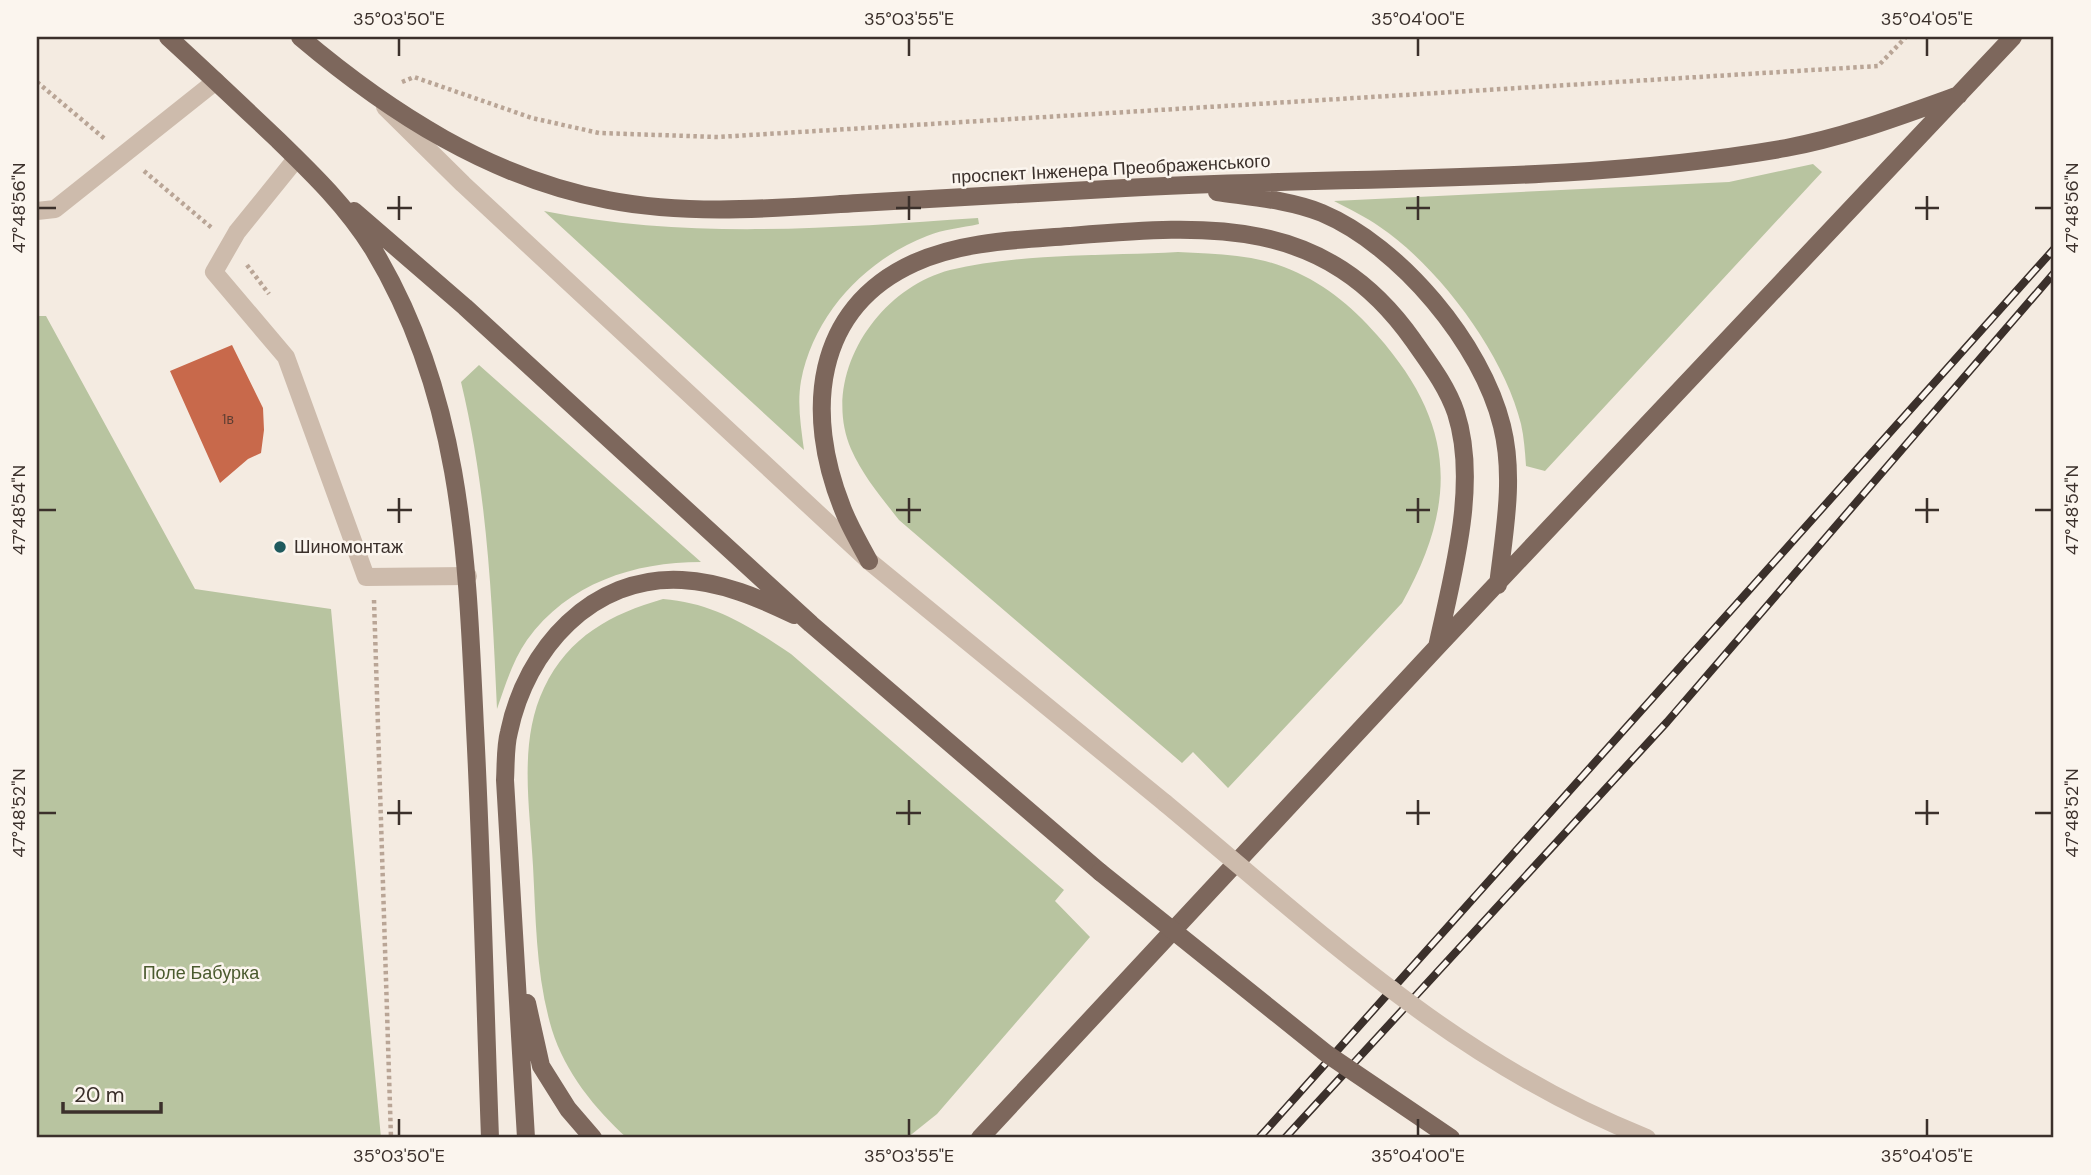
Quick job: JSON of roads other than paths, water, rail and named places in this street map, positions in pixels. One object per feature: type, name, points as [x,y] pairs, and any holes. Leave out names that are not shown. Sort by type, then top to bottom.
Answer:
[{"type":"main road","points":[[168,37],[332,193],[456,299],[811,624],[1100,872],[1327,1054],[1451,1138]]},
{"type":"main road","name":"проспект Інженера Преображенського","points":[[300,37],[372,94],[446,142],[501,167],[609,201],[680,208],[764,209],[1145,186],[1494,174],[1687,162],[1790,147],[1880,124],[1959,95]]},
{"type":"main road","points":[[981,1138],[1437,647],[2013,37]]},
{"type":"main road","points":[[1145,186],[1261,198],[1321,213],[1367,239],[1408,273],[1444,315],[1472,356],[1490,392],[1502,426],[1508,467],[1498,585]]},
{"type":"main road","points":[[332,193],[371,246],[400,296],[422,348],[455,471],[468,576],[481,842],[491,1138]]},
{"type":"main road","points":[[869,561],[842,509],[830,470],[822,433],[821,401],[825,365],[835,338],[853,310],[881,282],[915,263],[953,250],[1003,241],[1153,229],[1213,229],[1280,240],[1325,258],[1360,280],[1404,327],[1441,380],[1456,413],[1461,438],[1463,498],[1456,558],[1437,647]]},
{"type":"main road","points":[[526,1138],[505,780],[508,733],[532,668],[552,637],[578,611],[605,596],[641,583],[681,580],[731,590],[763,601],[811,624]]},
{"type":"main road","points":[[516,953],[541,1066],[568,1109],[593,1138]]},
{"type":"lane","points":[[37,211],[55,209],[122,153],[216,81]]},
{"type":"lane","points":[[372,94],[463,184],[869,561],[1384,985],[1456,1039],[1518,1077],[1603,1121],[1647,1138]]},
{"type":"lane","points":[[296,159],[229,245],[214,272],[286,357],[366,577],[468,576]]},
{"type":"railway","points":[[1259,1138],[2054,249]]},
{"type":"railway","points":[[1285,1138],[1667,722],[2054,273]]},
{"type":"place","name":"Шиномонтаж","points":[[280,547]]},
{"type":"park label","name":"Поле Бабурка","points":[[201,973]]}]
